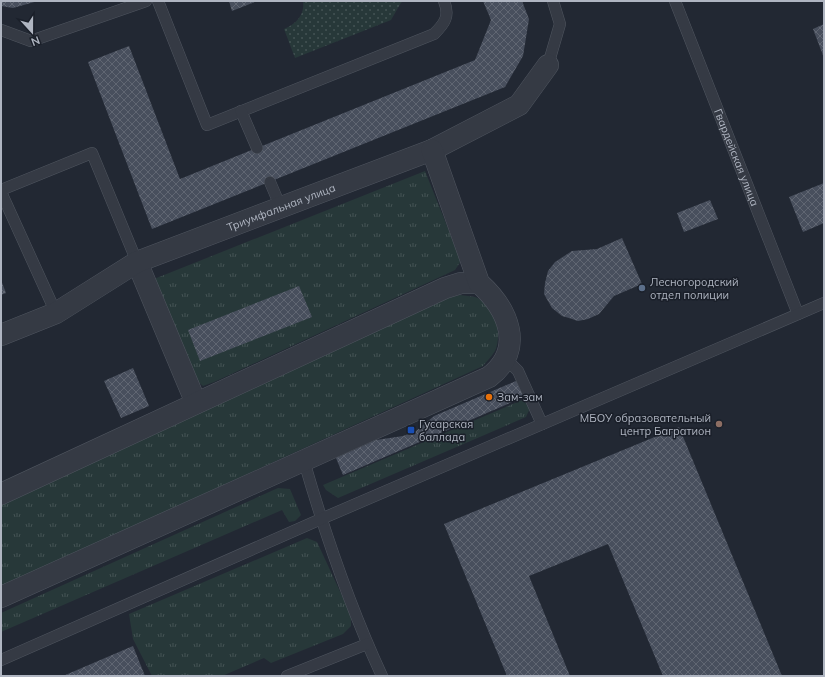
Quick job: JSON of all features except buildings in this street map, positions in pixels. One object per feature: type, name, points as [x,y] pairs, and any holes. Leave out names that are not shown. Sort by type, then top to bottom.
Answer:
[{"type":"street","name":"Триумфальная улица","points":[[1,335],[56,313],[137,262],[432,150],[519,106],[548,65]]},
{"type":"street","points":[[1,597],[489,377],[499,370],[506,359],[510,348],[510,336],[505,322],[490,293],[479,283],[432,150]]},
{"type":"street","points":[[137,262],[196,403]]},
{"type":"street","points":[[1,494],[445,288],[461,284],[479,283]]},
{"type":"lane","points":[[1,30],[31,41],[146,1]]},
{"type":"lane","points":[[158,1],[207,125],[434,34],[445,23],[446,8],[444,1]]},
{"type":"lane","points":[[548,65],[560,24],[553,1]]},
{"type":"lane","name":"Гвардейская улица","points":[[675,1],[798,314]]},
{"type":"lane","points":[[242,111],[257,148]]},
{"type":"lane","points":[[56,313],[1,191],[92,153],[137,262]]},
{"type":"lane","points":[[270,182],[281,208]]},
{"type":"lane","points":[[1,660],[321,519],[824,304]]},
{"type":"lane","points":[[506,359],[518,371],[542,424]]},
{"type":"lane","points":[[304,461],[321,519],[367,644],[382,676]]},
{"type":"lane","points":[[287,676],[367,644]]},
{"type":"green space","points":[[303,1],[402,1],[391,20],[295,58],[284,29],[296,22],[299,18],[303,11]]},
{"type":"green space","points":[[425,171],[461,261],[455,270],[214,382],[203,386],[196,380],[154,279]]},
{"type":"green space","points":[[460,295],[475,297],[482,301],[488,306],[496,320],[498,336],[497,344],[495,351],[483,366],[1,587],[1,505],[437,299]]},
{"type":"green space","points":[[527,398],[530,408],[526,417],[338,498],[326,490],[323,485]]},
{"type":"green space","points":[[278,488],[290,489],[301,515],[295,521],[289,522],[282,510],[1,632],[1,613]]},
{"type":"green space","points":[[307,538],[317,542],[351,615],[351,626],[343,634],[271,663],[264,658],[222,676],[152,676],[133,639],[129,614]]},
{"type":"place","name":"Лесногородский отдел полиции","points":[[642,288]]},
{"type":"place","name":"Зам-зам","points":[[489,397]]},
{"type":"place","name":"МБОУ образовательный центр Багратион","points":[[719,424]]},
{"type":"place","name":"Гусарская баллада","points":[[411,430]]}]
